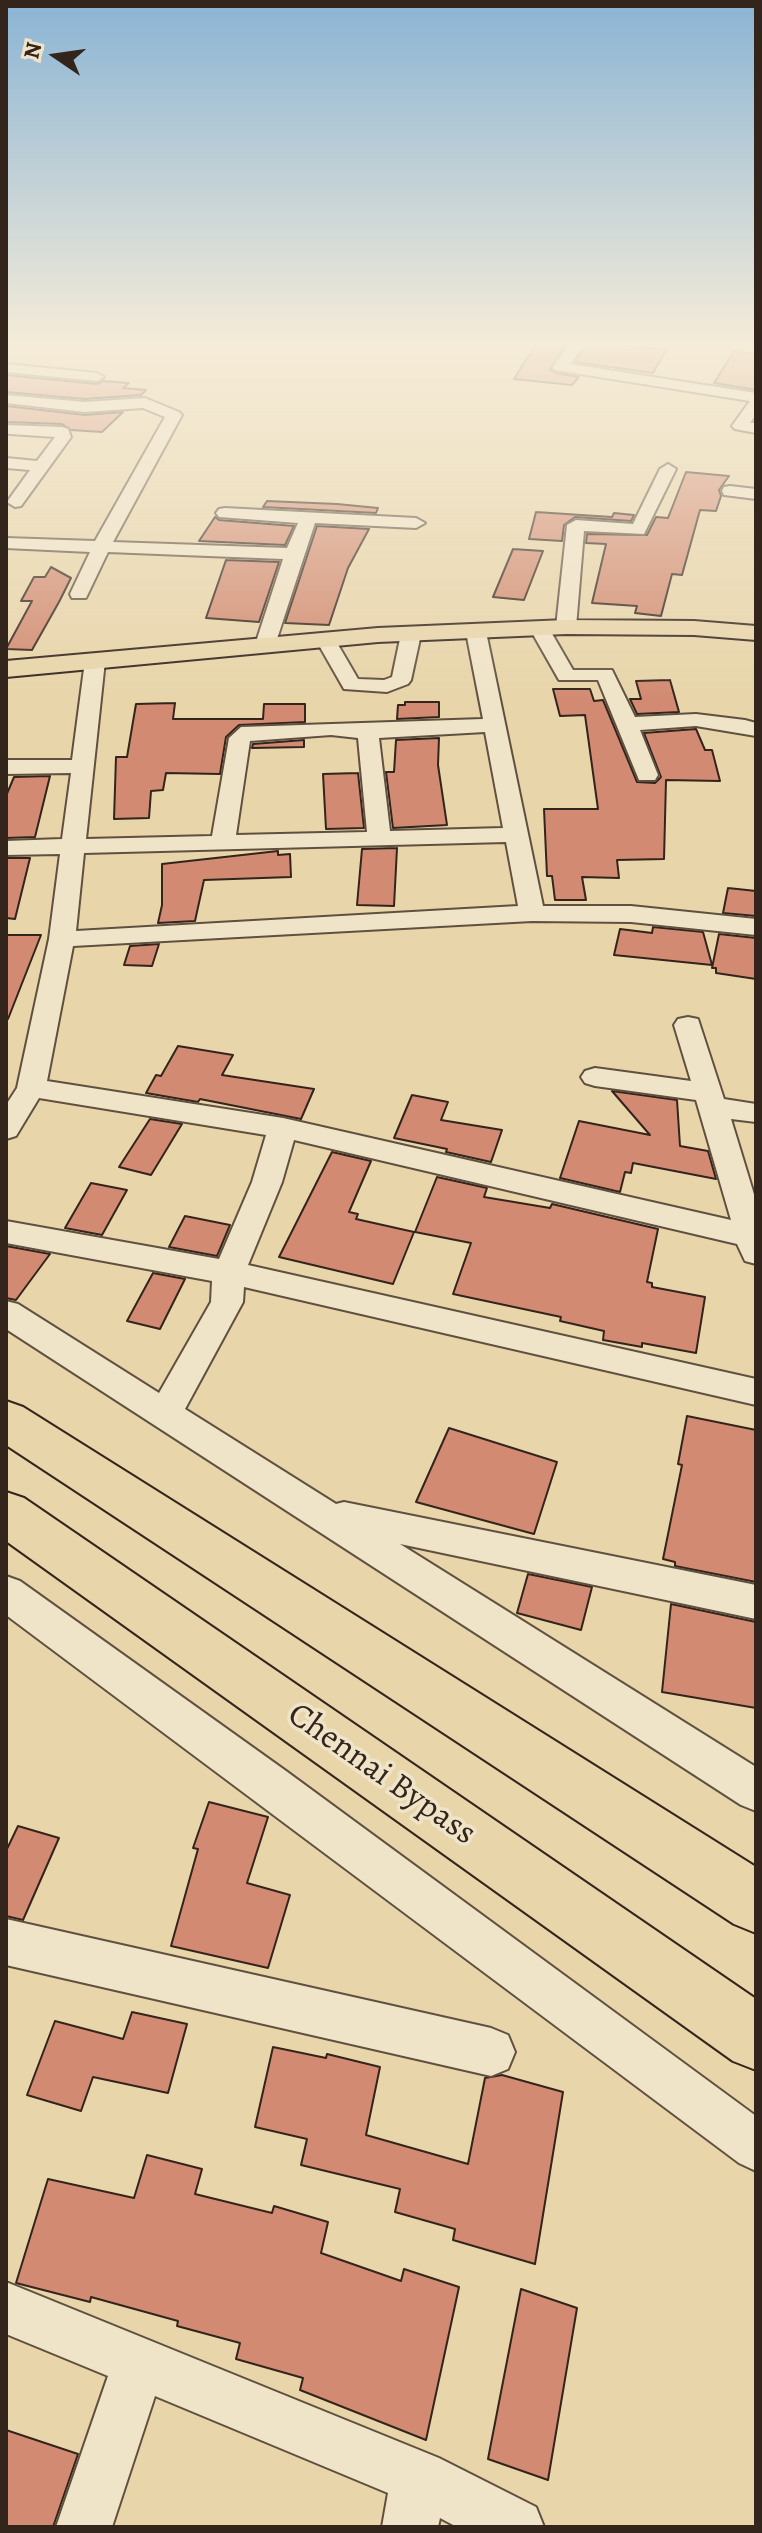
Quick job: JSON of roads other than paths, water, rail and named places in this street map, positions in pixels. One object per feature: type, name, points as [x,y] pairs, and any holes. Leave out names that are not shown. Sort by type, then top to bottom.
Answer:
[{"type":"highway","points":[[6,1420],[756,1902]]},
{"type":"highway","name":"Chennai Bypass","points":[[6,1513],[756,2038]]},
{"type":"main road","points":[[6,669],[411,634],[566,627],[694,628],[756,633]]},
{"type":"street","points":[[6,520],[11,502],[46,462]]},
{"type":"street","points":[[79,594],[101,547],[150,462]]},
{"type":"street","points":[[6,463],[43,466]]},
{"type":"street","points":[[566,627],[576,525],[638,530],[668,469]]},
{"type":"street","points":[[730,491],[756,494]]},
{"type":"street","points":[[225,513],[416,523]]},
{"type":"street","points":[[265,645],[309,518]]},
{"type":"street","points":[[6,543],[294,554]]},
{"type":"street","points":[[540,629],[566,676],[605,674],[647,775]]},
{"type":"street","points":[[476,632],[532,913]]},
{"type":"street","points":[[326,640],[351,685],[387,686],[401,680],[411,634]]},
{"type":"street","points":[[6,1129],[31,1088],[62,939],[95,661]]},
{"type":"street","points":[[627,724],[696,720],[756,730]]},
{"type":"street","points":[[223,841],[243,735],[249,732],[331,729],[368,732],[496,725]]},
{"type":"street","points":[[368,732],[379,838]]},
{"type":"street","points":[[6,767],[84,766]]},
{"type":"street","points":[[6,848],[518,835]]},
{"type":"street","points":[[62,939],[532,913],[631,914],[756,927]]},
{"type":"street","points":[[688,1025],[755,1242]]},
{"type":"street","points":[[595,1077],[710,1100],[756,1113]]},
{"type":"street","points":[[31,1088],[283,1128],[755,1242]]},
{"type":"street","points":[[165,1413],[227,1302],[229,1272],[267,1182],[283,1128]]},
{"type":"street","points":[[6,1232],[229,1272],[756,1392]]},
{"type":"street","points":[[6,1313],[756,1791]]},
{"type":"street","points":[[323,1513],[756,1602]]},
{"type":"street","points":[[6,1593],[284,1794],[756,2146]]},
{"type":"street","points":[[6,1942],[491,2052]]},
{"type":"street","points":[[6,2308],[139,2363],[414,2503],[516,2527]]},
{"type":"street","points":[[84,2527],[139,2363]]}]
